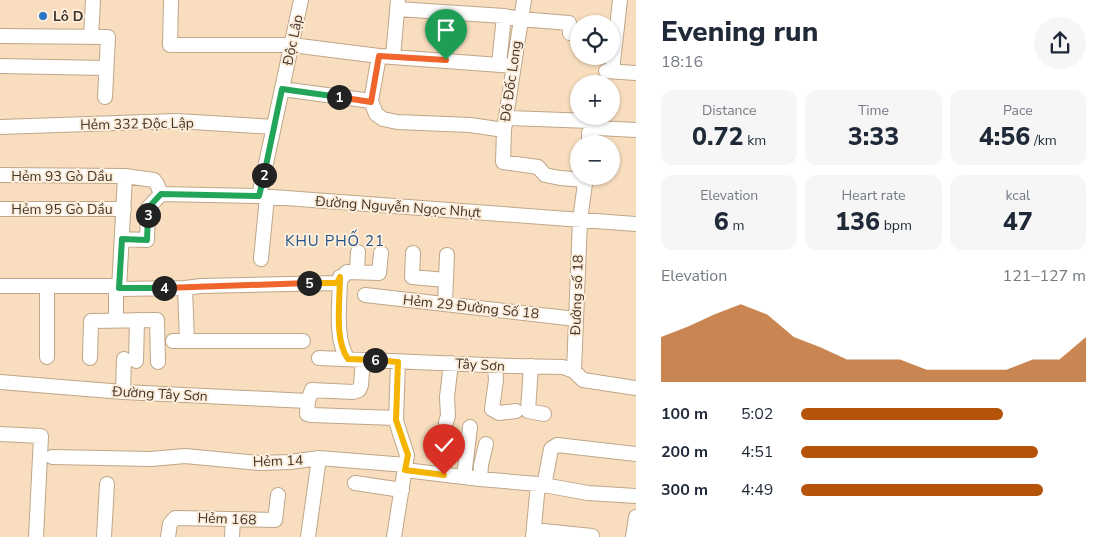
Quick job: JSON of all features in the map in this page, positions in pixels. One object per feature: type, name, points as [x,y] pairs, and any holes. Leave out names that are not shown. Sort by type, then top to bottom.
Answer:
[{"type":"street","points":[[91,37],[93,0]]},
{"type":"street","points":[[171,0],[170,45],[292,45],[386,56],[514,66]]},
{"type":"street","name":"Độc Lập","points":[[261,259],[263,197],[274,128],[301,0]]},
{"type":"street","name":"Đô Đốc Long","points":[[524,0],[505,124],[503,162],[538,167],[545,175],[570,178]]},
{"type":"street","points":[[620,0],[609,71],[636,73]]},
{"type":"street","points":[[570,33],[569,23],[398,4],[386,56],[371,102],[376,114],[397,122],[470,125],[505,124],[591,132],[636,130]]},
{"type":"street","points":[[499,64],[504,16]]},
{"type":"street","points":[[0,36],[108,37],[105,96]]},
{"type":"street","points":[[0,66],[106,68]]},
{"type":"street","points":[[282,89],[371,102]]},
{"type":"street","name":"Hẻm 332 Độc Lập","points":[[0,127],[177,122],[274,128]]},
{"type":"street","name":"Hẻm 93 Gò Dầu","points":[[0,175],[124,176],[154,180],[161,194]]},
{"type":"street","points":[[116,320],[124,209],[124,176]]},
{"type":"street","name":"Đường số 18","points":[[574,371],[580,220],[585,185]]},
{"type":"street","points":[[122,239],[147,240],[148,208],[161,194]]},
{"type":"street","name":"Đường Nguyễn Ngọc Nhựt","points":[[161,194],[263,197],[636,224]]},
{"type":"street","name":"Hẻm 95 Gò Dầu","points":[[0,209],[124,209]]},
{"type":"street","points":[[357,272],[358,252]]},
{"type":"street","points":[[0,286],[185,288],[337,283],[340,277],[347,272],[379,273],[381,253]]},
{"type":"street","points":[[413,253],[412,277],[446,280]]},
{"type":"street","points":[[445,304],[447,255]]},
{"type":"street","points":[[340,277],[340,339],[342,351],[348,359]]},
{"type":"street","points":[[46,357],[47,286]]},
{"type":"street","points":[[185,288],[187,341]]},
{"type":"street","name":"Hẻm 29 Đường Số 18","points":[[365,295],[576,319]]},
{"type":"street","points":[[90,358],[91,320],[158,320],[158,362]]},
{"type":"street","points":[[123,392],[137,320]]},
{"type":"street","points":[[173,341],[303,341]]},
{"type":"street","name":"Tây Sơn","points":[[319,358],[563,367],[574,371],[583,380],[636,388]]},
{"type":"street","name":"Đường Tây Sơn","points":[[0,382],[123,392],[310,395],[358,390],[361,385],[363,360]]},
{"type":"street","points":[[394,537],[408,455],[396,418],[398,362]]},
{"type":"street","points":[[446,422],[451,363]]},
{"type":"street","points":[[496,366],[492,409],[499,413],[516,412]]},
{"type":"street","points":[[531,366],[528,411],[544,414]]},
{"type":"street","points":[[310,395],[307,411],[311,415],[396,418]]},
{"type":"street","points":[[464,477],[470,427]]},
{"type":"street","points":[[0,434],[42,436],[36,537]]},
{"type":"street","points":[[480,479],[486,444]]},
{"type":"street","points":[[592,536],[533,534],[541,485],[551,449],[557,445],[636,454]]},
{"type":"street","name":"Hẻm 14","points":[[52,457],[151,459],[185,456],[259,463],[290,462],[319,458],[406,467],[464,477],[541,485],[588,493],[636,496]]},
{"type":"street","points":[[308,537],[319,458]]},
{"type":"street","points":[[104,537],[107,484]]},
{"type":"street","points":[[355,484],[402,490]]},
{"type":"street","name":"Hẻm 168","points":[[168,537],[170,524],[175,518],[275,520],[278,495]]},
{"type":"street","points":[[633,537],[636,517]]},
{"type":"street","points":[[232,537],[233,520]]},
{"type":"place","name":"Lô D","points":[[43,16]]},
{"type":"district","name":"KHU PHỐ 21","points":[[335,241]]},
{"type":"route","points":[[444,475],[405,470],[408,455],[396,420],[398,362],[348,359],[342,351],[340,339],[340,277],[337,283],[185,288],[119,288],[122,239],[147,240],[148,208],[161,194],[259,196],[282,89],[371,102],[379,56],[446,60]]}]
